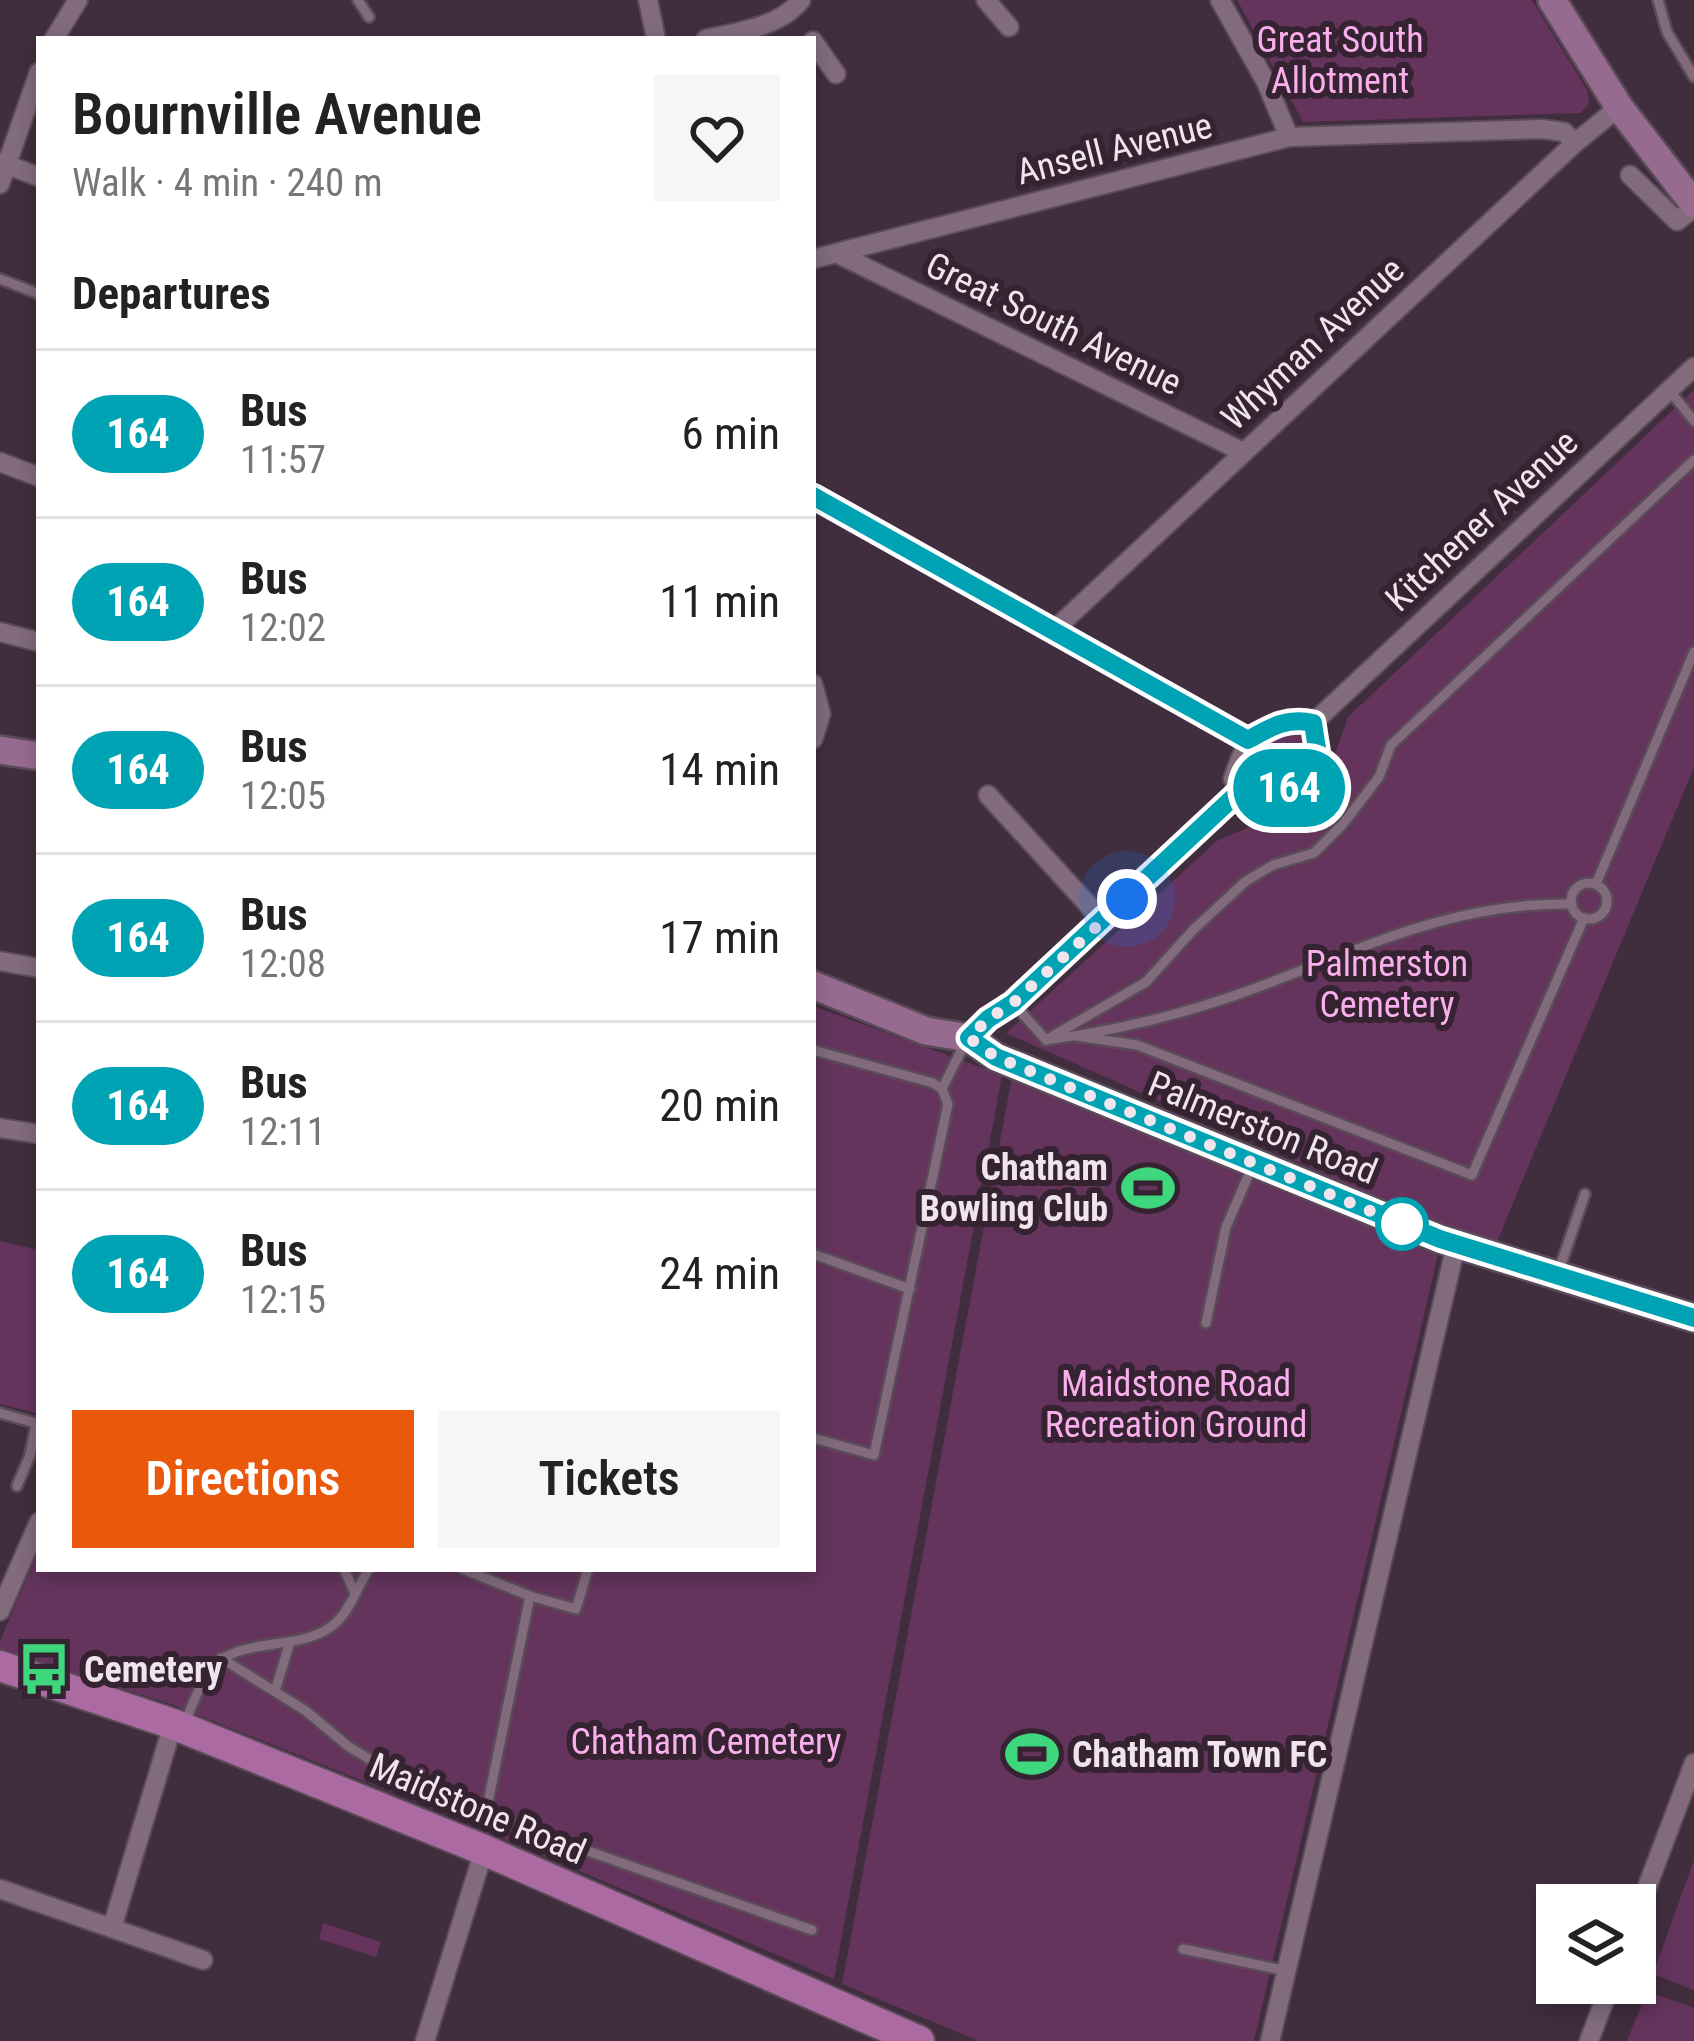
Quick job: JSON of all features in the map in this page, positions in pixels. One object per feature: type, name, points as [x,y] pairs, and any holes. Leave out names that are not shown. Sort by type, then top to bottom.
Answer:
[{"type":"main road","name":"Maidstone Road","points":[[0,1666],[178,1726],[484,1850],[919,2041]]},
{"type":"street","points":[[56,36],[78,0]]},
{"type":"street","points":[[648,0],[655,36]]},
{"type":"street","points":[[986,0],[1009,27]]},
{"type":"street","points":[[1220,0],[1266,82],[1289,137]]},
{"type":"street","points":[[1553,0],[1619,106],[1694,206],[1677,221],[1630,175]]},
{"type":"street","points":[[721,36],[752,30],[796,6],[810,36]]},
{"type":"street","points":[[816,46],[836,74]]},
{"type":"street","points":[[36,80],[2,170],[36,177]]},
{"type":"street","name":"Whyman Avenue","points":[[1053,631],[1619,106]]},
{"type":"street","name":"Ansell Avenue","points":[[816,258],[1289,137],[1542,128],[1562,131],[1575,142]]},
{"type":"street","name":"Great South Avenue","points":[[836,253],[1243,452]]},
{"type":"street","name":"Kitchener Avenue","points":[[1313,723],[1694,367]]},
{"type":"street","points":[[0,462],[36,476]]},
{"type":"street","points":[[816,498],[1248,740]]},
{"type":"street","points":[[0,632],[36,641]]},
{"type":"street","points":[[816,695],[821,714],[816,730]]},
{"type":"street","points":[[1286,721],[1313,723],[1318,755],[1294,785],[1262,800],[1240,791],[1233,779],[1248,740],[1286,721]]},
{"type":"street","points":[[0,751],[36,757]]},
{"type":"street","points":[[969,1038],[1013,1003],[1240,791]]},
{"type":"street","points":[[988,795],[1102,921]]},
{"type":"street","points":[[0,961],[36,967]]},
{"type":"street","name":"Palmerston Road","points":[[816,986],[926,1031],[969,1038],[996,1057],[1456,1245],[1694,1318]]},
{"type":"street","points":[[0,1128],[36,1134]]},
{"type":"street","points":[[1270,2041],[1456,1245]]},
{"type":"street","points":[[0,1611],[36,1529]]},
{"type":"street","points":[[112,1928],[178,1726]]},
{"type":"street","points":[[1648,1884],[1694,1763]]},
{"type":"street","points":[[424,2041],[484,1850]]},
{"type":"street","points":[[0,1889],[203,1960]]},
{"type":"street","points":[[1588,2041],[1603,2004]]},
{"type":"lane","points":[[358,0],[369,17]]},
{"type":"lane","points":[[1658,0],[1666,32],[1694,77]]},
{"type":"lane","points":[[0,279],[36,293]]},
{"type":"lane","points":[[1669,390],[1694,421]]},
{"type":"lane","points":[[1046,1040],[1146,982],[1246,881],[1314,853],[1379,777],[1391,745],[1694,460]]},
{"type":"lane","points":[[1596,884],[1694,652]]},
{"type":"lane","points":[[1046,1040],[1249,991],[1436,920],[1520,903],[1572,904],[1584,918],[1595,918],[1606,905],[1605,892],[1596,884],[1579,886],[1572,904]]},
{"type":"lane","points":[[1076,1036],[1137,1045],[1472,1175],[1584,918]]},
{"type":"lane","points":[[1013,1003],[1046,1040]]},
{"type":"lane","points":[[942,1089],[969,1038]]},
{"type":"lane","points":[[816,1051],[933,1083],[942,1089],[948,1104],[874,1455],[816,1439]]},
{"type":"lane","points":[[1205,1323],[1226,1227],[1254,1162]]},
{"type":"lane","points":[[1557,1275],[1585,1194]]},
{"type":"lane","points":[[816,1255],[910,1289]]},
{"type":"lane","points":[[0,1414],[36,1423]]},
{"type":"lane","points":[[17,1486],[36,1432]]},
{"type":"lane","points":[[345,1572],[355,1593]]},
{"type":"lane","points":[[178,1726],[199,1686],[221,1658],[236,1648],[290,1642],[334,1625],[366,1572]]},
{"type":"lane","points":[[470,1572],[576,1609],[587,1572]]},
{"type":"lane","points":[[486,1812],[530,1596]]},
{"type":"lane","points":[[274,1691],[290,1642]]},
{"type":"lane","points":[[221,1658],[381,1766],[486,1812],[812,1930]]},
{"type":"lane","points":[[1184,1948],[1287,1971]]},
{"type":"green space","name":"Great South Allotment","points":[[1237,0],[1532,0],[1587,90],[1589,103],[1581,113],[1303,122]]},
{"type":"green space","name":"Palmerston Cemetery","points":[[1694,390],[1694,767],[1494,1249],[1006,1033],[1218,840],[1287,812],[1325,781],[1348,717]]},
{"type":"green space","points":[[1294,724],[1309,735],[1308,751],[1271,784],[1253,783],[1247,769],[1253,753]]},
{"type":"green space","name":"Chatham Cemetery","points":[[816,1007],[1002,1075],[834,1979],[173,1705],[0,1649],[36,1557],[36,1572],[816,1572]]},
{"type":"green space","name":"Maidstone Road Recreation Ground","points":[[1013,1072],[1438,1255],[1254,2041],[979,2041],[842,1984]]},
{"type":"green space","points":[[0,1241],[36,1249],[36,1413],[0,1404]]},
{"type":"green space","points":[[1694,1860],[1694,1990],[1656,1975]]},
{"type":"green space","points":[[323,1923],[381,1942],[376,1957],[319,1939]]},
{"type":"green space","points":[[1656,1994],[1694,2008],[1694,2041],[1627,2041],[1642,2004],[1656,2004]]},
{"type":"bus line","name":"164","points":[[816,498],[1248,740],[1273,725],[1298,719],[1313,723],[1317,732],[1318,755],[1294,785],[1262,800],[1240,791],[1013,1003],[969,1038],[996,1057],[1440,1239],[1694,1318]]},
{"type":"place","name":"Chatham Bowling Club","points":[[1148,1188]]},
{"type":"place","name":"Cemetery","points":[[44,1669]]},
{"type":"place","name":"Chatham Town FC","points":[[1032,1754]]},
{"type":"route","points":[[1127,899],[969,1038],[996,1057],[1402,1224]]}]
